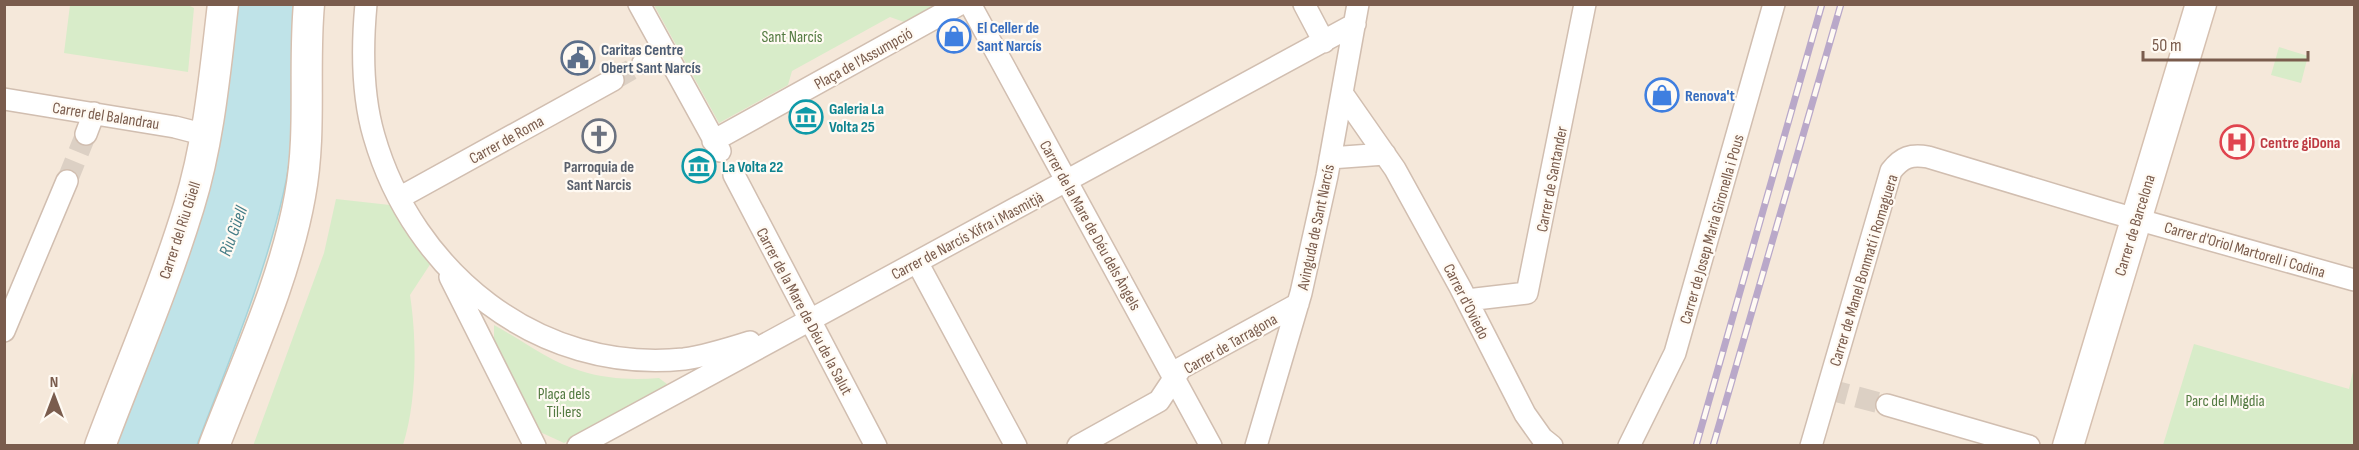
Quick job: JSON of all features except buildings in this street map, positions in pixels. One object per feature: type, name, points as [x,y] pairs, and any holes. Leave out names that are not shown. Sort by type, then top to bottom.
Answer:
[{"type":"street","name":"Carrer del Riu Güell","points":[[100,446],[152,314],[189,206],[206,135],[223,4]]},
{"type":"street","points":[[214,446],[281,276],[298,206],[308,112],[306,31],[309,4]]},
{"type":"street","points":[[366,4],[363,52],[373,135],[389,179],[415,228],[445,265],[487,304],[519,324],[576,348],[634,360],[685,358],[724,351],[810,320]]},
{"type":"street","name":"Plaça de l'Assumpció","points":[[639,4],[716,146],[960,4]]},
{"type":"street","name":"Carrer de la Mare de Déu dels Àngels","points":[[970,4],[1211,446]]},
{"type":"street","points":[[1304,4],[1324,42]]},
{"type":"street","name":"Carrer de Santander","points":[[1467,300],[1527,293],[1585,4]]},
{"type":"street","name":"Carrer de Josep Maria Gironella i Pous","points":[[1629,446],[1676,353],[1774,4]]},
{"type":"street","name":"Carrer de Barcelona","points":[[2068,446],[2201,4]]},
{"type":"street","name":"Carrer de Narcís Xifra i Masmitjà","points":[[579,446],[1324,42],[1357,14]]},
{"type":"street","name":"Avinguda de Sant Narcís","points":[[1256,446],[1298,304],[1330,158],[1357,14]]},
{"type":"street","points":[[643,63],[664,52]]},
{"type":"street","name":"Carrer de Roma","points":[[399,198],[613,80]]},
{"type":"street","name":"Carrer del Balandrau","points":[[4,99],[175,127],[206,135]]},
{"type":"street","name":"Carrer d'Oviedo","points":[[1341,103],[1385,154],[1467,300],[1525,414],[1542,438],[1552,446]]},
{"type":"street","points":[[86,134],[94,113]]},
{"type":"street","points":[[1330,158],[1385,154]]},
{"type":"street","name":"Carrer de Manel Bonmatí i Romaguera","points":[[1811,446],[1891,171],[1898,162],[1908,156],[1928,157],[2136,219]]},
{"type":"street","name":"Carrer de la Mare de Déu de la Salut","points":[[734,176],[876,446]]},
{"type":"street","points":[[4,331],[67,181]]},
{"type":"street","name":"Carrer d'Oriol Martorell i Codina","points":[[2136,219],[2355,280]]},
{"type":"street","points":[[917,262],[1016,446]]},
{"type":"street","points":[[445,265],[536,446]]},
{"type":"street","name":"Carrer de Tarragona","points":[[1078,446],[1159,401],[1181,368],[1298,304]]},
{"type":"street","points":[[1887,405],[2030,446]]},
{"type":"shaded area","points":[[5,5],[2354,5],[2354,445],[5,445]]},
{"type":"green space","points":[[186,4],[194,8],[188,72],[64,53],[70,5]]},
{"type":"green space","name":"Sant Narcís","points":[[654,5],[936,5],[904,22],[890,17],[792,71],[788,85],[719,123]]},
{"type":"green space","points":[[2279,47],[2308,56],[2301,83],[2271,75]]},
{"type":"green space","points":[[336,199],[390,205],[431,263],[410,295],[415,351],[411,409],[403,445],[253,446],[324,253]]},
{"type":"green space","name":"Plaça dels Til·lers","points":[[494,325],[570,367],[590,374],[610,377],[659,378],[671,387],[564,443],[540,432],[494,342]]},
{"type":"green space","name":"Parc del Migdia","points":[[2194,344],[2349,389],[2354,367],[2354,445],[2163,445]]},
{"type":"water","name":"Riu Güell","points":[[233,5],[295,5],[291,148],[288,172],[275,227],[244,322],[197,445],[111,446]]},
{"type":"tunnel","points":[[613,80],[643,63]]},
{"type":"tunnel","points":[[67,181],[86,134]]},
{"type":"tunnel","points":[[1827,389],[1887,405]]},
{"type":"railway","points":[[1696,446],[1822,4]]},
{"type":"railway","points":[[1713,446],[1841,4]]},
{"type":"place","name":"El Celler de Sant Narcís","points":[[954,36]]},
{"type":"place","name":"Caritas Centre Obert Sant Narcís","points":[[578,58]]},
{"type":"place","name":"Renova't","points":[[1662,95]]},
{"type":"place","name":"Galeria La Volta 25","points":[[806,117]]},
{"type":"place","name":"Parroquia de Sant Narcis","points":[[599,136]]},
{"type":"place","name":"Centre giDona","points":[[2237,142]]},
{"type":"place","name":"La Volta 22","points":[[699,166]]}]
